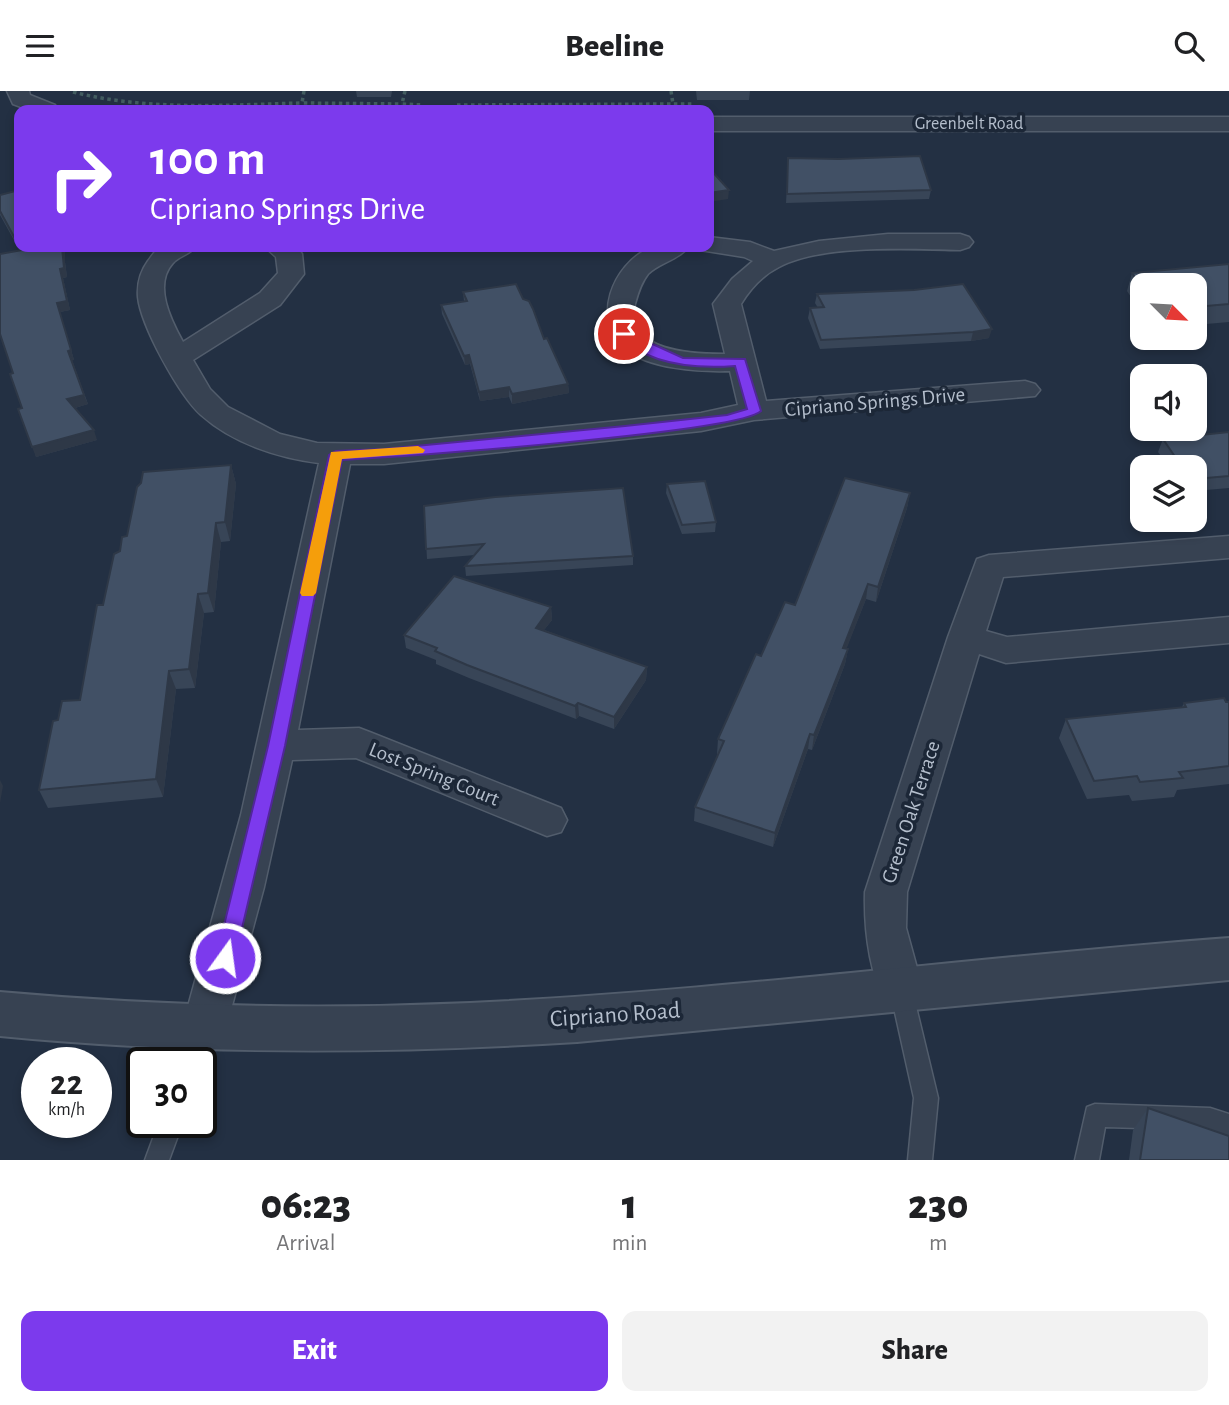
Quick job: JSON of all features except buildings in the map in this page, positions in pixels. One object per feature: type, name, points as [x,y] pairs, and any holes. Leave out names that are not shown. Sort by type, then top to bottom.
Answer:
[{"type":"street","points":[[18,91],[21,99],[35,105]]},
{"type":"street","name":"Greenbelt Road","points":[[714,124],[1229,124]]},
{"type":"street","points":[[754,411],[727,304],[745,279],[772,260],[802,250],[858,242],[960,242]]},
{"type":"street","points":[[714,246],[750,250],[772,260]]},
{"type":"street","name":"Cipriano Springs Drive","points":[[172,252],[164,256],[153,275],[151,296],[158,322],[187,377],[210,408],[255,435],[309,453],[384,453],[625,431],[728,419],[754,411],[1026,390]]},
{"type":"street","points":[[178,357],[270,299],[291,274],[289,254],[286,252]]},
{"type":"street","points":[[664,252],[644,261],[635,272],[620,307],[619,322],[624,334],[639,345],[681,362],[740,362]]},
{"type":"street","points":[[198,1045],[225,958],[277,746],[336,455]]},
{"type":"street","name":"Green Oak Terrace","points":[[901,990],[885,928],[886,892],[989,567],[1229,547]]},
{"type":"street","points":[[966,637],[1006,650],[1229,629]]},
{"type":"street","name":"Lost Spring Court","points":[[277,746],[359,743],[547,820]]},
{"type":"street","name":"Cipriano Road","points":[[0,1014],[90,1023],[198,1045],[360,1029],[522,1022],[901,990],[1086,969],[1229,959]]},
{"type":"lane","points":[[901,990],[926,1098],[920,1160]]},
{"type":"lane","points":[[1087,1160],[1095,1115],[1210,1119],[1229,1125]]},
{"type":"lane","points":[[157,1160],[165,1138]]},
{"type":"path","points":[[68,91],[104,101],[155,105],[423,105]]},
{"type":"path","points":[[302,103],[304,91]]},
{"type":"path","points":[[402,104],[405,91]]},
{"type":"path","points":[[457,105],[673,104]]},
{"type":"slow traffic","points":[[308,593],[336,455],[418,450]]},
{"type":"route","points":[[225,958],[277,746],[336,455],[625,431],[728,419],[754,411],[740,362],[681,362],[639,345],[624,334]]}]
